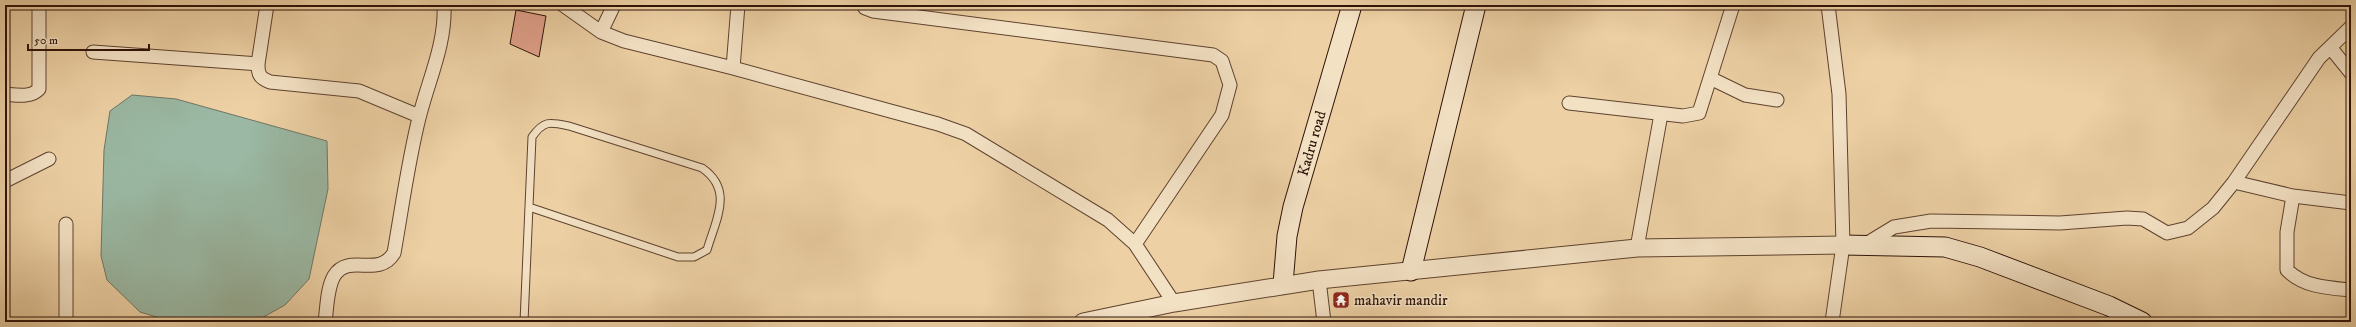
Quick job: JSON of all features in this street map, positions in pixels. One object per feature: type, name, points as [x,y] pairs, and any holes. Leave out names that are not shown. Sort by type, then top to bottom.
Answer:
[{"type":"main road","name":"Kadru road","points":[[1282,284],[1286,236],[1293,206],[1352,5]]},
{"type":"main road","points":[[1411,271],[1476,5]]},
{"type":"main road","points":[[1843,245],[1866,244],[1939,247],[1980,256],[2109,306],[2142,322]]},
{"type":"street","points":[[5,94],[29,95],[35,93],[39,89],[39,5]]},
{"type":"street","points":[[267,5],[258,64],[258,73],[262,79],[270,82],[359,91],[419,116]]},
{"type":"street","points":[[324,322],[330,288],[334,277],[340,269],[349,265],[381,265],[388,262],[394,253],[419,116],[433,75],[445,18],[444,5]]},
{"type":"street","points":[[563,5],[601,32],[624,41],[733,68],[938,124],[966,134],[1108,220],[1135,244],[1174,303]]},
{"type":"street","points":[[601,32],[614,5]]},
{"type":"street","points":[[733,68],[738,5]]},
{"type":"street","points":[[863,5],[865,8],[873,11],[1213,55],[1222,60],[1230,85],[1222,115],[1135,244]]},
{"type":"street","points":[[1569,103],[1683,116],[1700,113],[1733,5]]},
{"type":"street","points":[[1828,5],[1839,94],[1843,245],[1832,322]]},
{"type":"street","points":[[1866,244],[1894,227],[1931,221],[2060,223],[2127,218],[2143,219],[2167,233],[2188,228],[2213,208],[2234,182],[2308,74],[2330,47],[2351,27]]},
{"type":"street","points":[[2330,47],[2351,73]]},
{"type":"street","points":[[93,52],[258,64]]},
{"type":"street","points":[[1710,78],[1745,95],[1777,100]]},
{"type":"street","points":[[1637,248],[1660,114]]},
{"type":"street","points":[[5,181],[49,159]]},
{"type":"street","points":[[2234,182],[2293,196],[2351,203]]},
{"type":"street","points":[[2293,196],[2287,232],[2287,270],[2293,276],[2316,285],[2351,290]]},
{"type":"street","points":[[66,224],[66,322]]},
{"type":"street","points":[[1084,322],[1174,303],[1282,284],[1318,280],[1637,248],[1843,245]]},
{"type":"street","points":[[1318,280],[1324,322]]},
{"type":"lane","points":[[524,322],[528,207],[532,137],[538,128],[550,122],[569,126],[702,168],[713,175],[720,187],[721,203],[707,250],[694,257],[678,257],[528,207]]},
{"type":"shaded area","points":[[132,95],[176,99],[327,141],[328,189],[309,279],[285,305],[258,320],[234,322],[173,322],[140,312],[107,280],[101,256],[104,150],[110,111]]},
{"type":"building","points":[[516,10],[546,16],[539,57],[510,44]]},
{"type":"place","name":"mahavir mandir","points":[[1341,300]]}]
